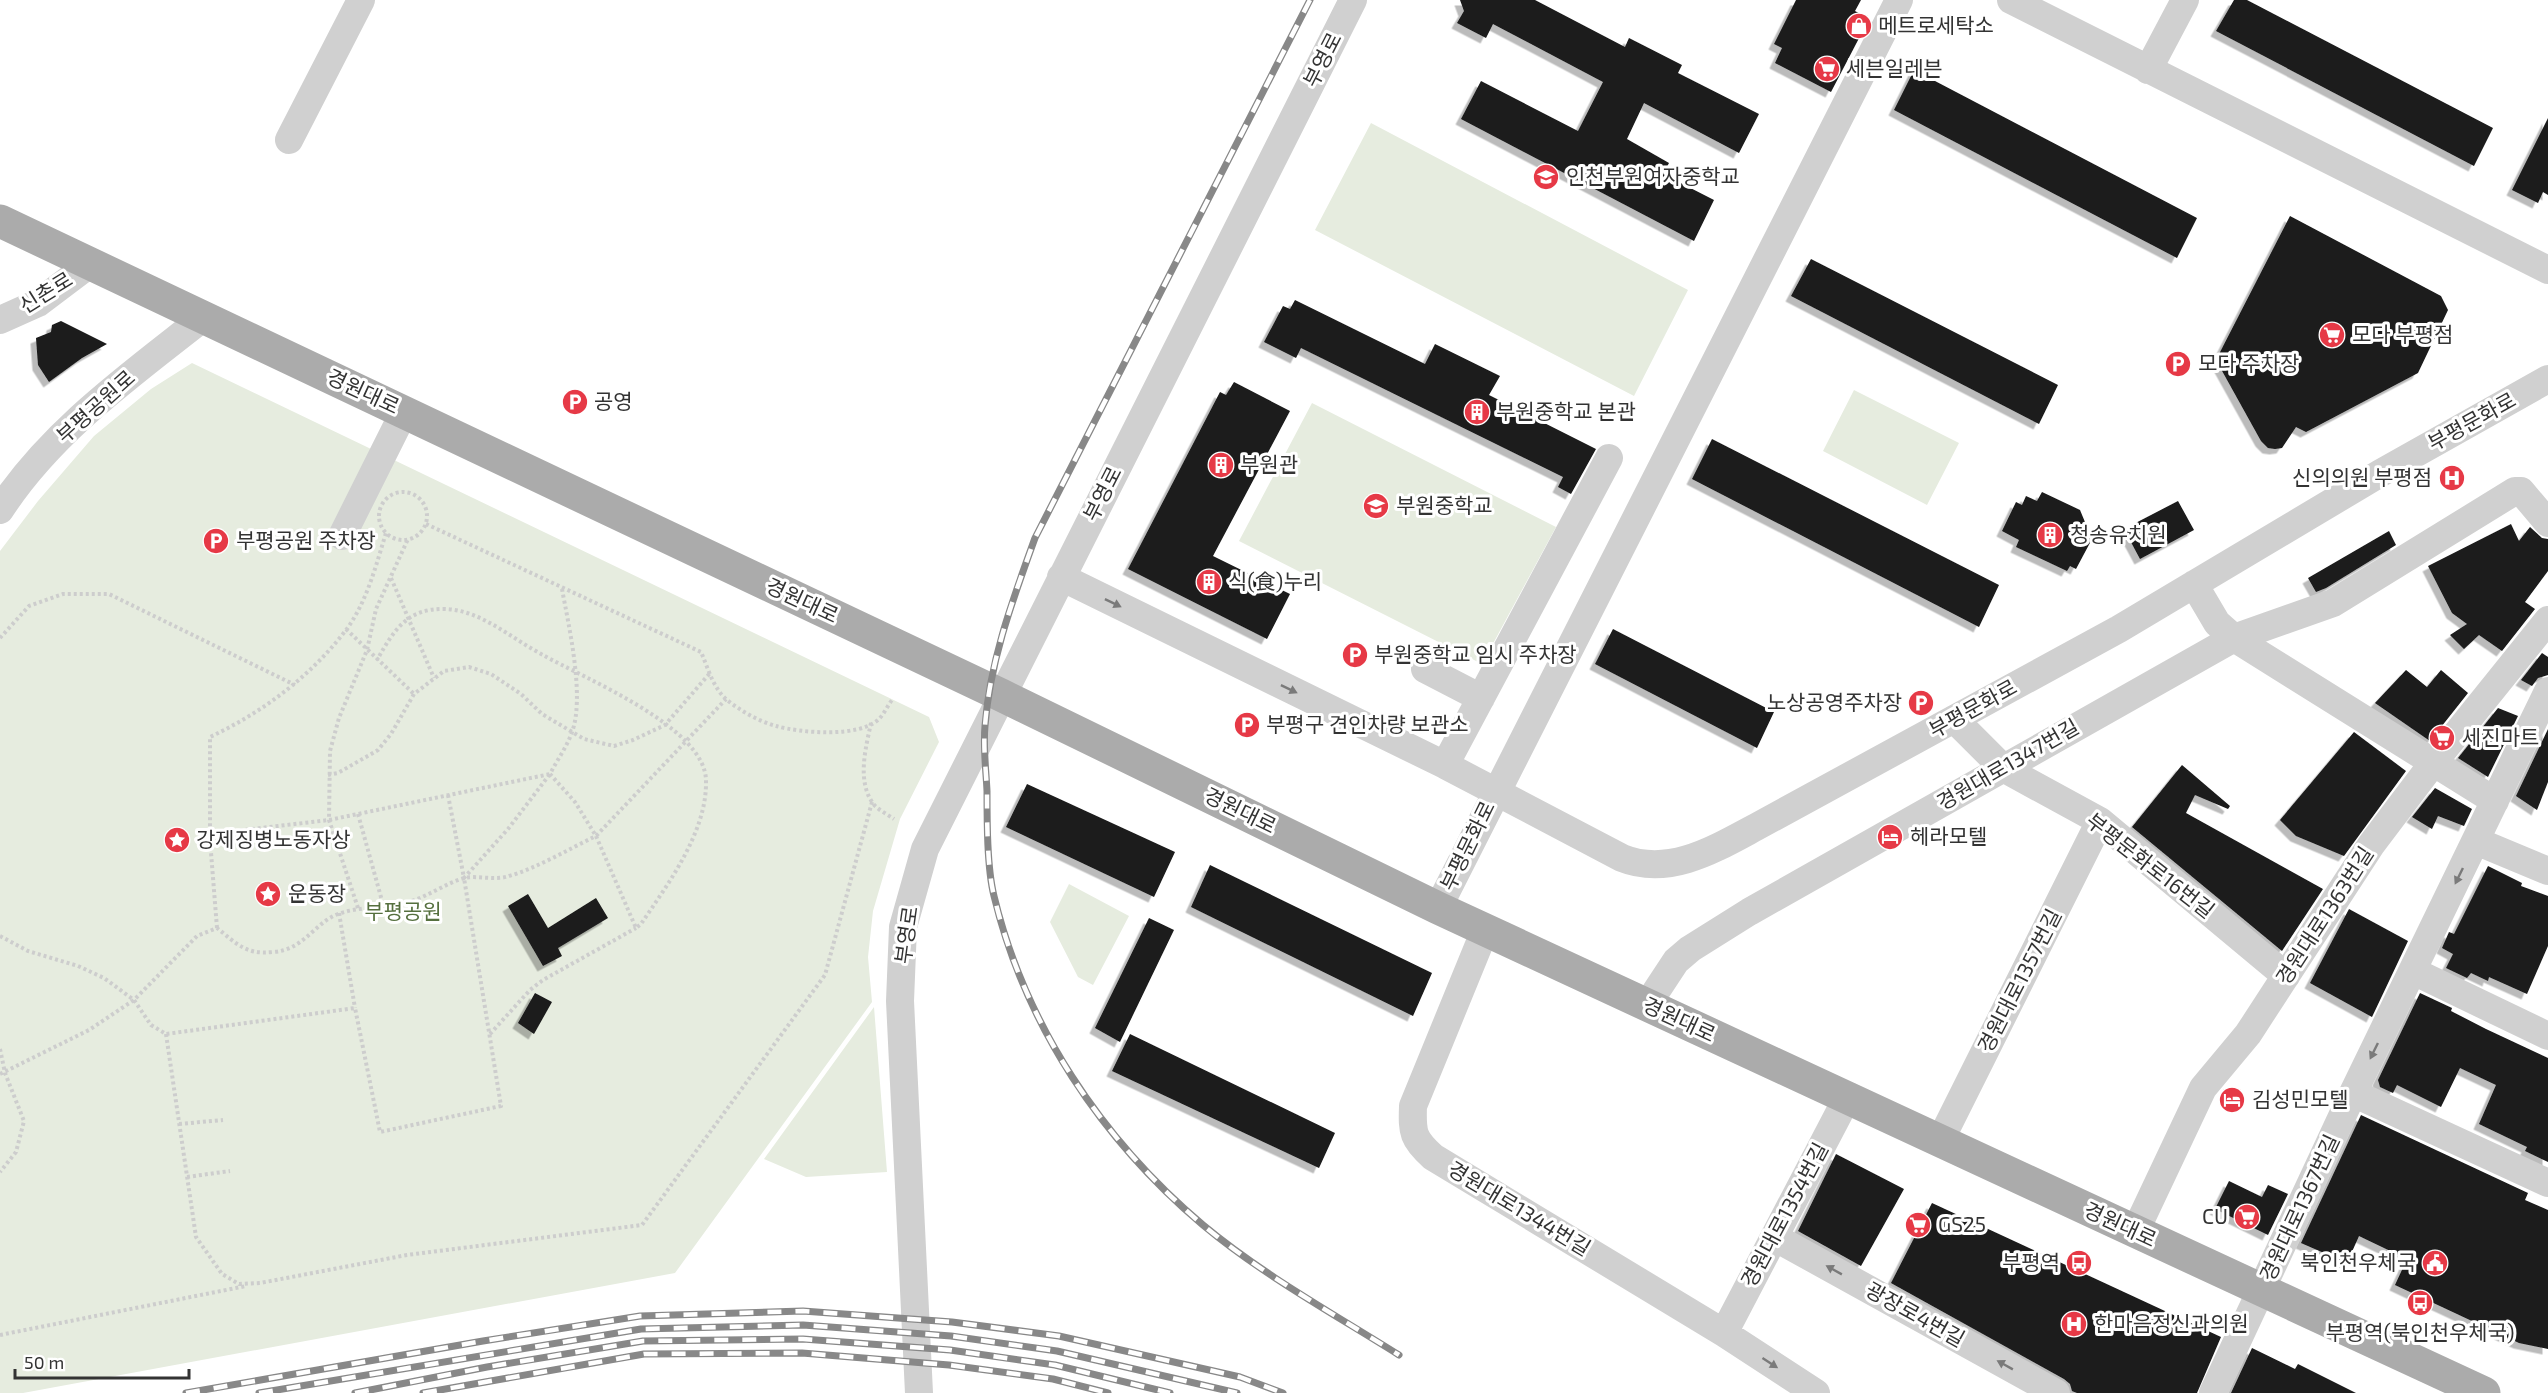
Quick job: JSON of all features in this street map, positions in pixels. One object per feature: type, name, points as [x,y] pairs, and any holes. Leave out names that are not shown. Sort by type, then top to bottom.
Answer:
[{"type":"main road","name":"경원대로","points":[[0,221],[1001,695],[1438,908],[2484,1393]]},
{"type":"street","points":[[289,140],[361,0]]},
{"type":"street","name":"부영로","points":[[919,1393],[900,1001],[903,927],[925,849],[1353,0]]},
{"type":"street","points":[[1061,577],[1495,791],[1899,0]]},
{"type":"street","points":[[2011,0],[2548,270]]},
{"type":"street","points":[[2148,70],[2185,0]]},
{"type":"street","name":"신촌로","points":[[0,320],[38,303],[91,263]]},
{"type":"street","name":"부평공원로","points":[[0,510],[17,484],[79,418],[204,317]]},
{"type":"street","name":"부평문화로","points":[[1438,908],[1495,791],[1622,858],[1645,865],[1690,859],[1719,847],[2119,629],[2379,474],[2548,379]]},
{"type":"street","points":[[342,536],[404,412]]},
{"type":"street","points":[[1444,765],[1608,458]]},
{"type":"street","name":"경원대로1347번길","points":[[1647,1005],[1677,961],[1690,949],[1759,906],[2234,638],[2333,603],[2515,491],[2521,491],[2548,523]]},
{"type":"street","points":[[2194,584],[2217,623],[2234,638],[2495,801]]},
{"type":"street","name":"경원대로1363번길","points":[[2135,1232],[2204,1088],[2248,1034],[2372,845],[2433,763],[2548,620]]},
{"type":"street","points":[[1190,641],[1208,666]]},
{"type":"street","points":[[1425,669],[1480,698]]},
{"type":"street","name":"경원대로1367번길","points":[[2213,1393],[2353,1093],[2495,801],[2544,708]]},
{"type":"street","name":"부평문화로16번길","points":[[1953,720],[2003,768],[2100,821],[2286,976]]},
{"type":"street","name":"경원대로1357번길","points":[[1940,1142],[2100,821]]},
{"type":"street","points":[[2476,841],[2548,871]]},
{"type":"street","name":"경원대로1344번길","points":[[1485,930],[1413,1106],[1412,1126],[1416,1141],[1433,1157],[1724,1333],[1816,1393]]},
{"type":"street","points":[[2413,971],[2548,1036]]},
{"type":"street","points":[[2353,1093],[2548,1183]]},
{"type":"street","name":"경원대로1354번길","points":[[1724,1333],[1847,1098]]},
{"type":"street","name":"광장로4번길","points":[[1774,1237],[2056,1393]]},
{"type":"path","points":[[358,908],[329,820],[330,751],[339,718],[367,650],[376,609],[408,539],[422,531],[426,524],[427,516],[422,501],[416,495],[400,492],[386,498],[379,512],[386,532],[392,537],[408,539]]},
{"type":"path","points":[[426,524],[701,652],[716,688],[726,699],[748,714],[774,726],[802,731],[857,729],[878,720],[892,700]]},
{"type":"path","points":[[217,928],[210,834],[210,737],[244,721],[295,685],[346,629],[372,577],[386,532]]},
{"type":"path","points":[[391,577],[434,679]]},
{"type":"path","points":[[217,928],[253,953],[276,952],[301,943],[328,918],[339,913],[358,908],[384,908],[430,895],[464,878],[508,829],[550,774],[572,732],[577,710],[575,671],[562,588]]},
{"type":"path","points":[[0,638],[29,606],[63,594],[109,594],[295,685]]},
{"type":"path","points":[[377,660],[394,631],[408,618],[425,612],[445,609],[465,613],[483,620],[543,656],[641,706],[665,724],[699,756],[706,780],[700,819],[678,868],[636,928],[543,980],[530,990],[490,1035]]},
{"type":"path","points":[[346,629],[414,694]]},
{"type":"path","points":[[328,775],[338,773],[378,750],[391,734],[402,711],[414,694],[444,671],[469,667],[491,674],[521,694],[542,714],[572,732],[584,739],[614,746],[633,740],[665,724],[710,673]]},
{"type":"path","points":[[464,878],[508,877],[596,836],[726,699]]},
{"type":"path","points":[[0,1335],[407,1255],[642,1225],[825,975],[872,802],[866,784],[863,758],[871,723]]},
{"type":"path","points":[[210,834],[329,820],[550,774]]},
{"type":"path","points":[[550,774],[575,802],[596,836],[636,928]]},
{"type":"path","points":[[339,913],[380,1132],[501,1107],[464,878],[448,795]]},
{"type":"path","points":[[872,802],[894,819]]},
{"type":"path","points":[[358,814],[384,908]]},
{"type":"path","points":[[2,1074],[89,1030],[134,1000],[197,936],[217,928]]},
{"type":"path","points":[[0,936],[28,951],[78,966],[104,978],[134,1000],[151,1025],[166,1034],[355,1008]]},
{"type":"path","points":[[166,1034],[196,1237],[222,1274],[239,1284],[260,1283]]},
{"type":"path","points":[[0,1049],[2,1074],[24,1121],[16,1152],[0,1172]]},
{"type":"path","points":[[179,1124],[223,1120]]},
{"type":"path","points":[[187,1177],[230,1171]]},
{"type":"green space","points":[[1371,123],[1688,290],[1634,396],[1315,230]]},
{"type":"green space","name":"부평공원","points":[[192,363],[929,717],[939,742],[900,819],[873,911],[868,957],[872,1002],[675,1273],[23,1393],[0,1393],[0,551],[38,501],[94,436],[151,389]]},
{"type":"green space","points":[[1854,390],[1959,443],[1927,505],[1823,451]]},
{"type":"green space","points":[[1312,403],[1556,527],[1482,664],[1239,541]]},
{"type":"green space","points":[[1069,884],[1129,916],[1093,985],[1078,977],[1050,922]]},
{"type":"green space","points":[[874,1007],[887,1172],[806,1177],[764,1159]]},
{"type":"building","points":[[1460,0],[1535,0],[1625,47],[1629,38],[1682,65],[1678,73],[1759,114],[1739,153],[1644,103],[1627,139],[1669,163],[1663,174],[1714,200],[1694,241],[1461,119],[1481,81],[1578,131],[1603,82],[1493,24],[1486,38],[1457,23],[1464,11]]},
{"type":"building","points":[[1796,0],[1861,0],[1855,11],[1869,19],[1831,92],[1775,63],[1782,48],[1774,44]]},
{"type":"building","points":[[2234,0],[2247,0],[2493,128],[2474,166],[2216,31]]},
{"type":"building","points":[[1914,70],[2197,218],[2177,258],[1894,110]]},
{"type":"building","points":[[2548,118],[2548,195],[2543,192],[2538,203],[2512,190]]},
{"type":"building","name":"모다 부평점","points":[[2290,216],[2441,296],[2448,310],[2418,373],[2306,432],[2296,427],[2282,448],[2275,449],[2268,448],[2261,441],[2216,360]]},
{"type":"building","points":[[1811,259],[2058,385],[2039,424],[1791,296]]},
{"type":"building","name":"부원중학교 본관","points":[[1295,300],[1425,364],[1435,344],[1500,376],[1489,395],[1596,449],[1571,494],[1558,487],[1563,477],[1301,348],[1296,358],[1264,342],[1283,306],[1290,309]]},
{"type":"building","points":[[61,321],[107,344],[82,358],[49,382],[38,365],[36,338],[51,332],[52,325]]},
{"type":"building","points":[[1234,382],[1290,411],[1213,556],[1290,594],[1267,639],[1128,569],[1220,392],[1226,395]]},
{"type":"building","points":[[1712,439],[1999,585],[1979,627],[1692,479]]},
{"type":"building","name":"청송유치원","points":[[2042,492],[2080,510],[2092,539],[2076,569],[2070,566],[2067,571],[2016,547],[2019,540],[2002,531],[2016,502],[2022,505],[2026,496],[2037,501]]},
{"type":"building","points":[[2178,501],[2194,530],[2140,559],[2124,529]]},
{"type":"building","points":[[2511,524],[2519,541],[2530,527],[2542,538],[2548,539],[2548,571],[2525,602],[2535,609],[2502,651],[2479,635],[2464,649],[2450,635],[2467,624],[2452,613],[2428,566]]},
{"type":"building","points":[[2389,531],[2396,545],[2316,592],[2308,578]]},
{"type":"building","points":[[1613,629],[1774,712],[1757,748],[1595,664]]},
{"type":"building","points":[[2542,653],[2548,657],[2548,675],[2538,678],[2532,686],[2521,680]]},
{"type":"building","points":[[2406,670],[2427,687],[2441,670],[2468,693],[2430,741],[2375,703]]},
{"type":"building","points":[[2498,708],[2518,716],[2488,777],[2458,758]]},
{"type":"building","points":[[2548,729],[2548,782],[2537,810],[2516,796]]},
{"type":"building","points":[[2354,732],[2406,771],[2344,856],[2296,836],[2280,820]]},
{"type":"building","points":[[2182,765],[2230,806],[2228,809],[2195,795],[2186,813],[2323,889],[2282,951],[2132,827]]},
{"type":"building","points":[[1027,784],[1175,852],[1154,897],[1006,827]]},
{"type":"building","points":[[2435,788],[2472,809],[2464,826],[2438,816],[2432,829],[2412,817]]},
{"type":"building","points":[[1210,865],[1432,973],[1413,1016],[1191,907]]},
{"type":"building","points":[[2488,866],[2522,883],[2521,886],[2548,896],[2548,946],[2527,994],[2489,977],[2488,981],[2471,973],[2467,978],[2446,968],[2453,954],[2442,948],[2449,932],[2454,934]]},
{"type":"building","points":[[528,894],[548,928],[596,898],[608,918],[558,948],[562,956],[543,966],[508,906]]},
{"type":"building","points":[[2349,909],[2408,941],[2372,1017],[2310,983]]},
{"type":"building","points":[[1149,918],[1174,930],[1120,1042],[1095,1028]]},
{"type":"building","points":[[535,993],[552,1002],[534,1034],[518,1023]]},
{"type":"building","points":[[2420,993],[2452,1008],[2451,1011],[2486,1029],[2548,1058],[2548,1162],[2525,1151],[2527,1147],[2479,1124],[2496,1085],[2460,1068],[2441,1107],[2397,1085],[2393,1093],[2380,1087],[2378,1080]]},
{"type":"building","points":[[1130,1034],[1335,1133],[1319,1168],[1112,1071]]},
{"type":"building","points":[[2361,1115],[2528,1193],[2525,1200],[2548,1210],[2548,1349],[2519,1343],[2395,1285],[2407,1259],[2359,1236],[2347,1263],[2301,1243]]},
{"type":"building","points":[[1836,1154],[1904,1189],[1861,1266],[1798,1231]]},
{"type":"building","points":[[2229,1181],[2262,1197],[2268,1185],[2288,1194],[2268,1235],[2215,1209]]},
{"type":"building","points":[[1932,1203],[2221,1337],[2197,1393],[2077,1393],[2072,1391],[2070,1384],[2064,1379],[1891,1283]]},
{"type":"building","points":[[2252,1348],[2295,1369],[2298,1364],[2356,1393],[2231,1393]]},
{"type":"railway","points":[[1310,0],[1035,538],[997,654],[988,701],[984,742],[987,830],[994,896],[1008,944],[1026,990],[1047,1034],[1072,1077],[1101,1118],[1166,1192],[1203,1225],[1250,1261],[1399,1355]]},
{"type":"railway","points":[[186,1393],[640,1316],[803,1311],[952,1322],[1059,1336],[1240,1377],[1283,1393]]},
{"type":"railway","points":[[259,1393],[641,1329],[803,1325],[951,1336],[1057,1351],[1237,1393]]},
{"type":"railway","points":[[355,1393],[487,1367],[643,1341],[803,1339],[950,1350],[1055,1365],[1170,1393]]},
{"type":"railway","points":[[423,1393],[644,1354],[802,1353],[949,1365],[1053,1379],[1108,1393]]},
{"type":"place","name":"메트로세탁소","points":[[1859,26]]},
{"type":"place","name":"세븐일레븐","points":[[1827,69]]},
{"type":"place","name":"인천부원여자중학교","points":[[1546,177]]},
{"type":"place","name":"모다 부평점","points":[[2332,335]]},
{"type":"place","name":"모다 주차장","points":[[2178,364]]},
{"type":"place","name":"공영","points":[[575,402]]},
{"type":"place","name":"부원중학교 본관","points":[[1477,412]]},
{"type":"place","name":"부원관","points":[[1221,465]]},
{"type":"place","name":"신의의원 부평점","points":[[2452,478]]},
{"type":"place","name":"부원중학교","points":[[1376,506]]},
{"type":"place","name":"청송유치원","points":[[2050,535]]},
{"type":"place","name":"부평공원 주차장","points":[[216,541]]},
{"type":"place","name":"식(食)누리","points":[[1209,582]]},
{"type":"place","name":"부원중학교 임시 주차장","points":[[1355,655]]},
{"type":"place","name":"노상공영주차장","points":[[1921,703]]},
{"type":"place","name":"부평구 견인차량 보관소","points":[[1247,725]]},
{"type":"place","name":"세진마트","points":[[2442,738]]},
{"type":"place","name":"헤라모텔","points":[[1890,837]]},
{"type":"place","name":"강제징병노동자상","points":[[177,840]]},
{"type":"place","name":"운동장","points":[[268,894]]},
{"type":"place","name":"김성민모텔","points":[[2232,1100]]},
{"type":"place","name":"CU","points":[[2247,1217]]},
{"type":"place","name":"GS25","points":[[1918,1225]]},
{"type":"place","name":"부평역","points":[[2079,1263]]},
{"type":"place","name":"북인천우체국","points":[[2435,1263]]},
{"type":"place","name":"부평역(북인천우체국)","points":[[2420,1303]]},
{"type":"place","name":"한마음정신과의원","points":[[2074,1324]]}]
